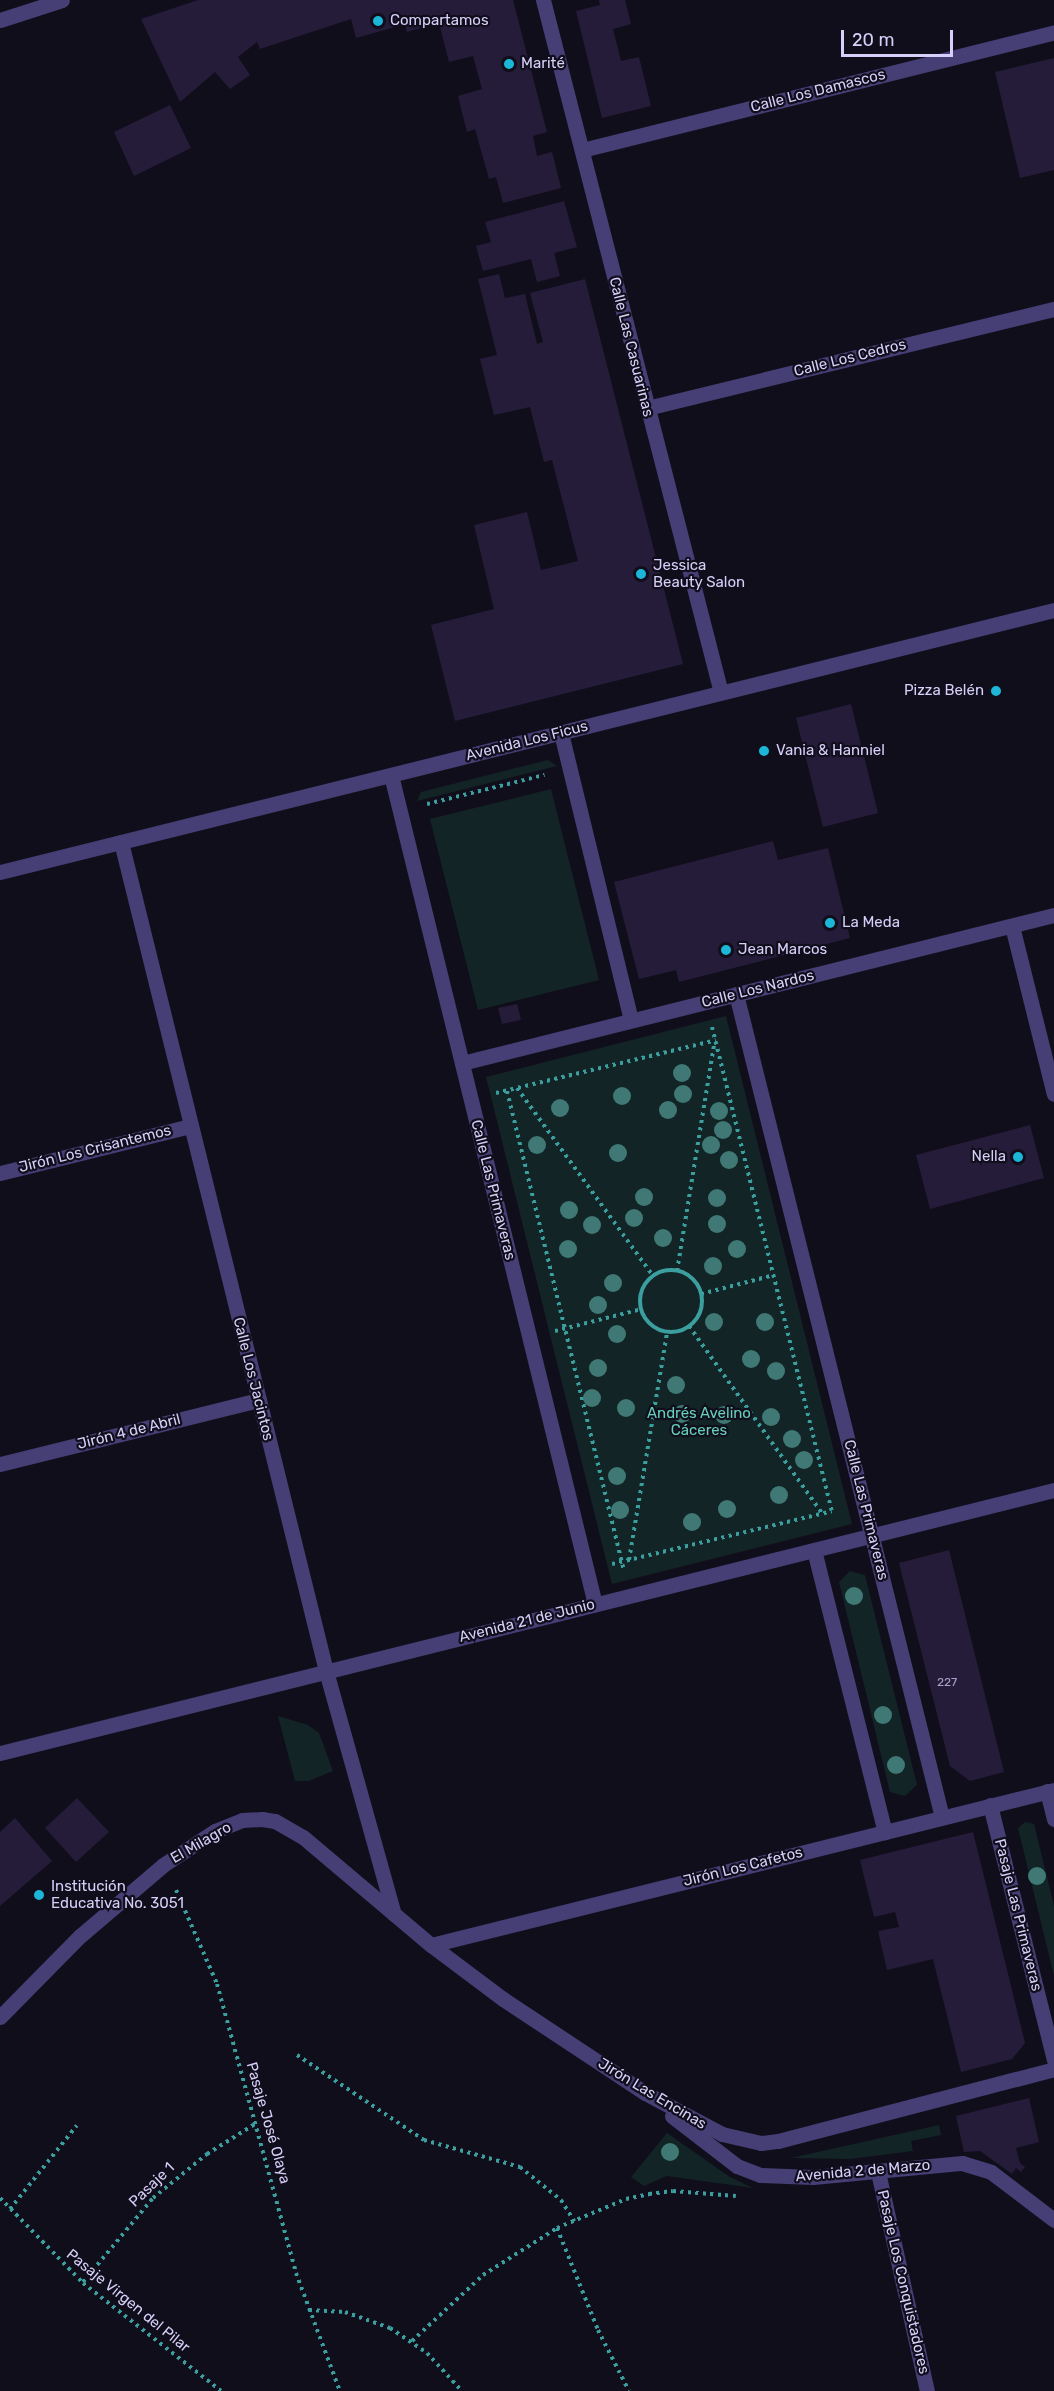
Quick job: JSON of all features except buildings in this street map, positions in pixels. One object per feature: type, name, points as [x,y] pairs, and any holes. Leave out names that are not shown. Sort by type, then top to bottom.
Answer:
[{"type":"street","points":[[0,20],[62,0]]},
{"type":"street","name":"Calle Las Casuarinas","points":[[543,0],[721,693]]},
{"type":"street","name":"Calle Los Damascos","points":[[582,150],[1054,32]]},
{"type":"street","name":"Calle Los Cedros","points":[[647,408],[1054,309]]},
{"type":"street","name":"Avenida Los Ficus","points":[[0,872],[1054,610]]},
{"type":"street","points":[[561,733],[632,1020]]},
{"type":"street","name":"Calle Las Primaveras","points":[[391,775],[595,1604]]},
{"type":"street","name":"Calle Los Jacintos","points":[[120,842],[326,1671],[394,1914]]},
{"type":"street","name":"Calle Los Nardos","points":[[462,1063],[1054,915]]},
{"type":"street","points":[[1012,926],[1054,1094]]},
{"type":"street","name":"Calle Las Primaveras","points":[[736,994],[942,1817]]},
{"type":"street","name":"Jirón Los Crisantemos","points":[[0,1173],[190,1126]]},
{"type":"street","name":"Jirón 4 de Abril","points":[[0,1464],[259,1400]]},
{"type":"street","name":"Avenida 21 de Junio","points":[[0,1753],[1054,1490]]},
{"type":"street","points":[[814,1550],[885,1832]]},
{"type":"street","points":[[1051,1790],[1054,1819]]},
{"type":"street","name":"Jirón Los Cafetos","points":[[431,1945],[1051,1790]]},
{"type":"street","name":"Pasaje Las Primaveras","points":[[990,1805],[1054,2060]]},
{"type":"street","name":"El Milagro","points":[[0,2017],[80,1936],[164,1865],[232,1824],[252,1819],[275,1821],[303,1837],[394,1914]]},
{"type":"street","name":"Jirón Las Encinas","points":[[394,1914],[503,1999],[645,2093],[722,2134],[761,2143],[1054,2069]]},
{"type":"street","name":"Avenida 2 de Marzo","points":[[645,2093],[712,2149],[760,2175],[787,2178],[878,2172],[946,2164],[977,2165],[1007,2183],[1054,2220]]},
{"type":"street","name":"Pasaje Los Conquistadores","points":[[878,2172],[927,2391]]},
{"type":"path","points":[[418,807],[549,773]]},
{"type":"path","points":[[710,1020],[832,1511]]},
{"type":"path","points":[[490,1095],[726,1038]]},
{"type":"path","points":[[677,1271],[715,1040]]},
{"type":"path","points":[[517,1088],[653,1276]]},
{"type":"path","points":[[507,1091],[626,1581]]},
{"type":"path","points":[[677,1271],[693,1279],[701,1294],[700,1312],[689,1326],[667,1332],[651,1324],[642,1310],[643,1291],[653,1276],[677,1271]]},
{"type":"path","points":[[701,1294],[782,1274]]},
{"type":"path","points":[[549,1333],[642,1310]]},
{"type":"path","points":[[689,1326],[822,1513]]},
{"type":"path","points":[[628,1560],[667,1332]]},
{"type":"path","points":[[607,1566],[840,1509]]},
{"type":"path","name":"Pasaje José Olaya","points":[[164,1865],[217,1984],[309,2310],[340,2391]]},
{"type":"path","points":[[297,2055],[424,2140],[520,2167],[561,2200],[574,2221]]},
{"type":"path","name":"Pasaje 1","points":[[83,2283],[153,2198],[198,2160],[255,2124]]},
{"type":"path","points":[[10,2210],[77,2125]]},
{"type":"path","points":[[412,2341],[483,2275],[557,2228],[626,2199],[674,2191]]},
{"type":"path","name":"Pasaje Virgen del Pilar","points":[[0,2198],[83,2283],[221,2391]]},
{"type":"path","points":[[557,2228],[598,2330],[629,2391]]},
{"type":"path","points":[[309,2310],[345,2312],[390,2328],[412,2341],[462,2391]]},
{"type":"green space","points":[[548,760],[557,766],[417,801],[421,792]]},
{"type":"green space","points":[[551,789],[599,980],[478,1010],[430,819]]},
{"type":"green space","name":"Andrés Avelino Cáceres","points":[[726,1016],[852,1524],[612,1584],[486,1077]]},
{"type":"green space","points":[[850,1571],[865,1575],[917,1785],[905,1796],[890,1792],[839,1582]]},
{"type":"green space","points":[[278,1716],[308,1725],[319,1733],[333,1771],[309,1781],[295,1781]]},
{"type":"green space","points":[[1025,1822],[1034,1824],[1054,1906],[1054,1976],[1018,1828]]},
{"type":"green space","points":[[939,2125],[941,2135],[911,2141],[913,2151],[850,2159],[791,2158]]},
{"type":"green space","points":[[667,2133],[730,2177],[753,2188],[667,2176],[644,2186],[631,2177]]},
{"type":"place","name":"Compartamos","points":[[378,21]]},
{"type":"place","name":"Marité","points":[[509,64]]},
{"type":"place","name":"Jessica Beauty Salon","points":[[641,574]]},
{"type":"place","name":"Pizza Belén","points":[[996,691]]},
{"type":"place","name":"Vania & Hanniel","points":[[764,751]]},
{"type":"place","name":"La Meda","points":[[830,923]]},
{"type":"place","name":"Jean Marcos","points":[[726,950]]},
{"type":"place","name":"Nella","points":[[1018,1157]]},
{"type":"place","name":"Institución Educativa No. 3051","points":[[39,1895]]}]
